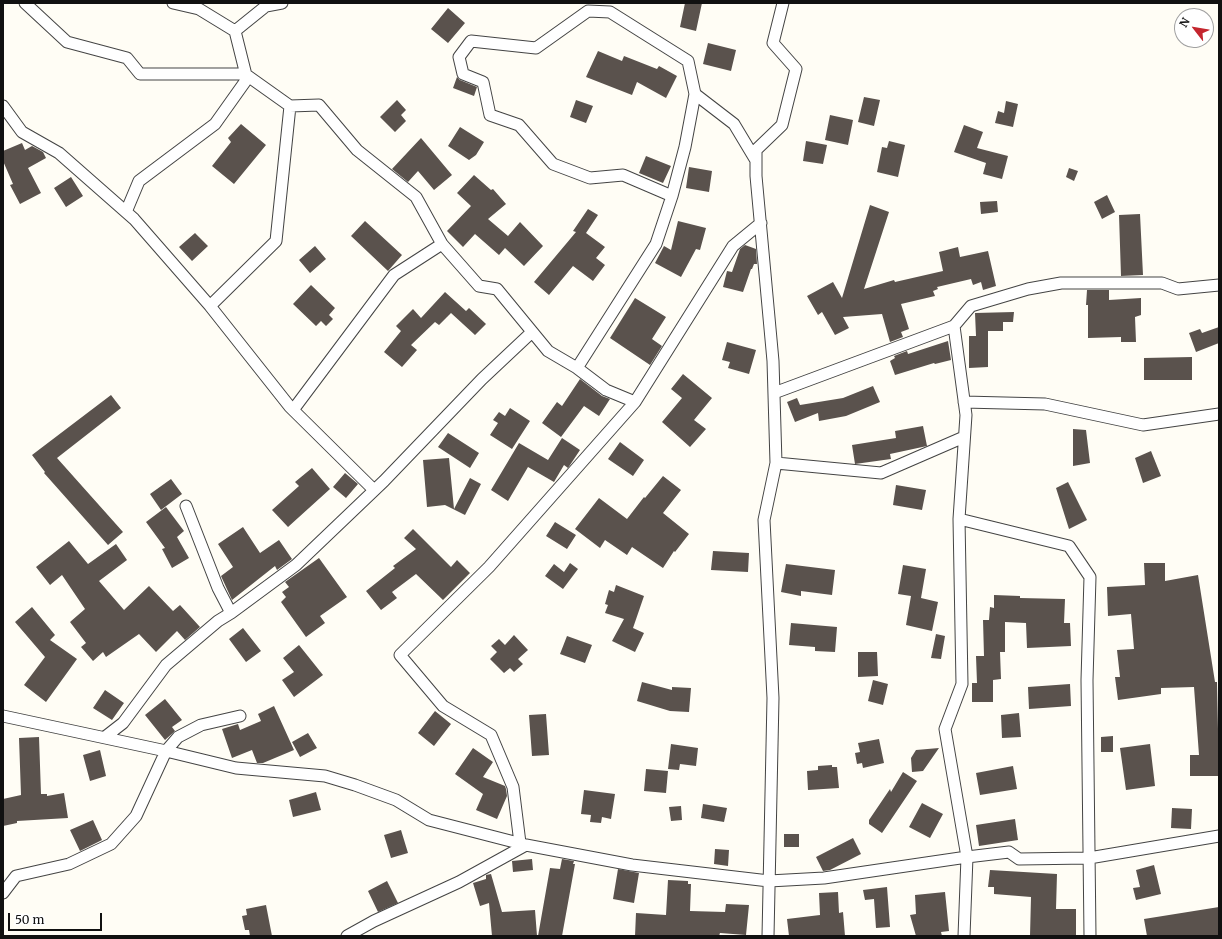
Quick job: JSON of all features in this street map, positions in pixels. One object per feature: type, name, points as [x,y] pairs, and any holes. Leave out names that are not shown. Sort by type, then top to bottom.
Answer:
[{"type":"street","points":[[25,3],[67,42],[127,58],[140,74],[245,74],[290,106],[319,105],[356,150],[416,197],[442,244],[479,286],[497,289],[548,350],[577,368],[606,390],[635,402]]},
{"type":"street","points":[[126,212],[139,181],[216,124],[247,79],[234,31],[199,9],[173,3]]},
{"type":"street","points":[[234,31],[266,6],[282,3]]},
{"type":"street","points":[[768,936],[772,662],[764,520],[776,463],[774,393],[756,150],[782,124],[796,69],[773,43],[783,3]]},
{"type":"street","points":[[577,368],[656,244],[672,196],[685,147],[695,94],[688,60],[610,12],[588,11],[536,48],[471,41],[459,57],[463,74],[483,82],[490,115],[519,125],[553,164],[590,178],[624,175],[672,196]]},
{"type":"street","points":[[695,94],[734,124],[756,160]]},
{"type":"street","points":[[3,106],[22,132],[59,153],[126,212],[210,306],[293,410],[374,490]]},
{"type":"street","points":[[210,306],[276,240],[290,106]]},
{"type":"street","points":[[523,844],[513,787],[491,735],[443,706],[400,655],[489,567],[635,402],[733,246],[761,223]]},
{"type":"street","points":[[293,410],[394,275],[442,244]]},
{"type":"street","points":[[774,393],[954,326],[971,306],[1028,289],[1062,283],[1162,283],[1178,290],[1219,285]]},
{"type":"street","points":[[954,326],[966,415],[959,519],[962,684],[945,729],[967,856],[964,936]]},
{"type":"street","points":[[105,737],[123,723],[166,664],[218,621],[296,565],[374,490],[482,379],[532,332]]},
{"type":"street","points":[[964,402],[1046,404],[1143,425],[1219,414]]},
{"type":"street","points":[[776,463],[881,473],[964,437]]},
{"type":"street","points":[[186,506],[218,588],[231,613]]},
{"type":"street","points":[[959,519],[1069,546],[1090,577],[1087,680],[1090,936]]},
{"type":"street","points":[[3,716],[105,737],[236,768],[325,776],[355,784],[396,800],[429,820],[523,844],[632,865],[769,881],[824,878],[967,856],[1009,852],[1019,859],[1089,858],[1219,836]]},
{"type":"street","points":[[3,893],[16,876],[69,864],[111,844],[136,816],[166,751],[178,737],[201,725],[240,716]]},
{"type":"street","points":[[347,936],[374,920],[459,882],[523,844]]},
{"type":"building","points":[[685,3],[702,3],[696,31],[680,27]]},
{"type":"building","points":[[448,8],[465,23],[448,43],[431,29]]},
{"type":"building","points":[[708,43],[736,50],[731,71],[703,64]]},
{"type":"building","points":[[598,51],[622,61],[624,56],[657,69],[659,66],[677,76],[666,98],[637,82],[632,95],[586,77]]},
{"type":"building","points":[[457,77],[460,80],[477,87],[474,96],[453,88]]},
{"type":"building","points":[[864,97],[880,100],[874,126],[858,122]]},
{"type":"building","points":[[397,100],[406,110],[401,115],[406,121],[395,132],[380,117]]},
{"type":"building","points":[[576,100],[593,106],[586,123],[570,117]]},
{"type":"building","points":[[1006,101],[1018,104],[1013,127],[995,123],[998,111],[1004,113]]},
{"type":"building","points":[[830,115],[853,120],[848,145],[825,140]]},
{"type":"building","points":[[241,124],[266,145],[234,184],[212,166],[231,142],[228,138]]},
{"type":"building","points":[[964,125],[983,132],[977,148],[1008,156],[1002,179],[983,174],[986,163],[954,152]]},
{"type":"building","points":[[460,127],[484,142],[476,155],[469,160],[448,146]]},
{"type":"building","points":[[421,138],[452,175],[434,190],[418,171],[408,182],[392,169]]},
{"type":"building","points":[[806,141],[827,145],[823,164],[803,161]]},
{"type":"building","points":[[889,141],[905,145],[898,177],[877,172],[882,147],[887,148]]},
{"type":"building","points":[[22,143],[25,150],[32,146],[43,152],[46,158],[28,168],[41,193],[20,204],[10,185],[13,184],[3,161],[3,151]]},
{"type":"building","points":[[646,156],[671,166],[663,183],[639,173]]},
{"type":"building","points":[[689,167],[712,171],[709,192],[686,188]]},
{"type":"building","points":[[1069,168],[1078,171],[1074,181],[1066,177]]},
{"type":"building","points":[[474,175],[491,190],[493,189],[506,204],[488,219],[508,236],[520,222],[543,246],[524,266],[505,248],[499,255],[475,234],[463,247],[447,231],[471,206],[457,193]]},
{"type":"building","points":[[71,177],[83,196],[66,207],[54,188]]},
{"type":"building","points":[[1107,195],[1115,212],[1102,219],[1094,202]]},
{"type":"building","points":[[997,201],[998,212],[981,214],[980,202]]},
{"type":"building","points":[[870,205],[889,212],[864,289],[894,280],[895,282],[943,271],[939,252],[958,247],[960,257],[988,251],[996,286],[983,290],[981,282],[973,285],[971,279],[937,287],[938,289],[933,291],[935,296],[901,304],[909,329],[901,332],[903,337],[890,342],[882,314],[843,317],[849,328],[835,335],[822,312],[818,315],[807,296],[833,282],[842,298]]},
{"type":"building","points":[[588,209],[598,215],[586,233],[605,247],[596,258],[605,265],[593,281],[573,266],[549,295],[534,282],[576,232],[573,231]]},
{"type":"building","points":[[1140,214],[1143,275],[1121,276],[1119,215]]},
{"type":"building","points":[[365,221],[402,255],[388,271],[351,236]]},
{"type":"building","points":[[678,221],[706,228],[700,250],[696,249],[681,277],[655,263],[664,246],[671,250]]},
{"type":"building","points":[[195,233],[208,246],[192,261],[179,247]]},
{"type":"building","points":[[745,245],[756,249],[757,264],[754,264],[751,269],[743,292],[723,287],[727,271],[732,272],[740,249]]},
{"type":"building","points":[[315,246],[326,259],[310,273],[299,260]]},
{"type":"building","points":[[311,285],[335,308],[329,315],[333,319],[326,326],[321,321],[316,326],[293,304]]},
{"type":"building","points":[[1087,290],[1109,290],[1109,300],[1141,298],[1141,315],[1135,317],[1136,342],[1121,342],[1121,337],[1088,338],[1088,305],[1086,305]]},
{"type":"building","points":[[445,292],[466,311],[469,308],[486,324],[475,335],[451,313],[439,325],[435,322],[411,345],[417,350],[402,367],[384,352],[401,331],[396,326],[413,309],[421,318]]},
{"type":"building","points":[[635,298],[666,317],[652,339],[662,346],[650,365],[610,338]]},
{"type":"building","points":[[1014,312],[1013,322],[1003,322],[1003,331],[988,331],[988,367],[969,368],[969,336],[976,336],[975,313]]},
{"type":"building","points":[[1219,327],[1219,343],[1196,352],[1189,333],[1200,329],[1202,333]]},
{"type":"building","points":[[948,341],[951,360],[934,363],[895,375],[890,361],[895,358],[894,356],[907,351],[908,354]]},
{"type":"building","points":[[727,342],[756,350],[749,374],[728,368],[730,362],[722,360]]},
{"type":"building","points":[[1192,357],[1192,380],[1144,380],[1144,358]]},
{"type":"building","points":[[683,374],[712,398],[694,420],[706,429],[690,447],[662,422],[682,398],[671,389]]},
{"type":"building","points":[[580,379],[602,396],[610,399],[599,416],[584,406],[561,437],[542,423],[557,402],[562,406]]},
{"type":"building","points":[[873,386],[880,402],[846,416],[819,421],[818,413],[795,422],[787,402],[797,398],[800,405],[843,398]]},
{"type":"building","points":[[111,395],[121,408],[57,458],[123,532],[108,545],[44,473],[45,472],[32,455]]},
{"type":"building","points":[[510,408],[530,421],[512,449],[490,435],[498,423],[493,420],[499,412],[505,416]]},
{"type":"building","points":[[923,426],[927,446],[890,454],[891,459],[855,464],[852,445],[896,438],[895,431]]},
{"type":"building","points":[[1073,429],[1086,430],[1090,463],[1073,466]]},
{"type":"building","points":[[448,433],[479,453],[470,468],[438,447]]},
{"type":"building","points":[[562,438],[580,450],[568,468],[564,465],[554,482],[528,467],[508,501],[491,490],[519,443],[548,460]]},
{"type":"building","points":[[620,442],[644,460],[633,476],[608,459]]},
{"type":"building","points":[[1151,451],[1161,476],[1143,483],[1135,458]]},
{"type":"building","points":[[449,458],[454,509],[470,478],[481,484],[465,515],[445,505],[427,507],[423,460]]},
{"type":"building","points":[[312,468],[330,489],[288,527],[272,510],[299,486],[295,482]]},
{"type":"building","points":[[345,473],[358,484],[346,498],[333,487]]},
{"type":"building","points":[[663,476],[681,490],[663,513],[689,534],[675,552],[674,551],[663,568],[632,547],[627,555],[605,540],[600,548],[575,529],[599,498],[627,519]]},
{"type":"building","points":[[171,479],[182,494],[161,510],[150,494]]},
{"type":"building","points":[[1068,482],[1087,520],[1069,529],[1056,488]]},
{"type":"building","points":[[896,485],[926,490],[922,510],[893,505]]},
{"type":"building","points":[[166,507],[184,531],[177,537],[189,558],[172,568],[162,549],[165,548],[146,522]]},
{"type":"building","points":[[555,522],[576,535],[567,549],[546,536]]},
{"type":"building","points":[[243,527],[260,553],[279,540],[292,559],[277,570],[275,566],[232,600],[221,576],[233,567],[218,544]]},
{"type":"building","points":[[413,529],[451,567],[457,560],[470,573],[443,600],[416,574],[392,592],[397,598],[381,610],[366,591],[395,568],[393,566],[416,549],[404,538]]},
{"type":"building","points":[[69,541],[88,564],[116,544],[127,560],[99,581],[124,610],[149,586],[173,611],[180,605],[200,627],[185,640],[177,631],[156,652],[139,634],[106,657],[103,652],[93,661],[81,647],[86,643],[70,622],[85,609],[62,575],[50,585],[36,567]]},
{"type":"building","points":[[713,551],[749,553],[748,572],[711,570]]},
{"type":"building","points":[[319,558],[347,597],[320,616],[325,623],[306,637],[281,602],[286,597],[282,592],[289,587],[285,582]]},
{"type":"building","points":[[570,563],[578,569],[563,589],[545,576],[554,564],[564,572]]},
{"type":"building","points":[[1144,563],[1165,563],[1165,581],[1198,575],[1215,682],[1217,682],[1219,776],[1190,776],[1190,755],[1199,755],[1194,687],[1161,688],[1161,694],[1118,700],[1115,677],[1120,677],[1117,650],[1134,649],[1131,614],[1108,616],[1107,587],[1145,585]]},
{"type":"building","points":[[786,564],[835,570],[832,595],[801,591],[801,596],[781,592]]},
{"type":"building","points":[[903,565],[926,569],[921,598],[938,602],[932,631],[906,625],[911,596],[898,594]]},
{"type":"building","points":[[616,585],[644,596],[633,628],[644,633],[635,652],[612,641],[624,619],[605,613],[608,605],[605,604],[609,590],[614,592]]},
{"type":"building","points":[[994,595],[1020,596],[1020,598],[1065,599],[1064,623],[1070,623],[1071,646],[1027,648],[1026,623],[1005,622],[1005,652],[1000,652],[1001,679],[993,680],[993,702],[972,702],[972,683],[977,683],[976,656],[984,656],[983,620],[989,620],[990,607],[994,608]]},
{"type":"building","points":[[32,607],[55,635],[50,640],[77,659],[46,702],[24,685],[45,657],[15,622]]},
{"type":"building","points":[[791,623],[837,627],[835,652],[815,651],[815,647],[789,645]]},
{"type":"building","points":[[243,628],[261,651],[246,662],[229,639]]},
{"type":"building","points":[[936,634],[945,636],[941,659],[931,658]]},
{"type":"building","points":[[514,635],[528,650],[518,659],[523,664],[514,672],[510,668],[504,673],[490,659],[497,652],[491,646],[499,639],[505,645]]},
{"type":"building","points":[[567,636],[592,645],[585,663],[560,654]]},
{"type":"building","points":[[299,645],[323,675],[294,697],[282,680],[294,672],[283,658]]},
{"type":"building","points":[[858,652],[877,652],[878,676],[858,677]]},
{"type":"building","points":[[873,680],[888,684],[883,705],[868,701]]},
{"type":"building","points":[[642,682],[672,690],[672,687],[691,688],[689,712],[670,711],[637,701]]},
{"type":"building","points":[[1070,684],[1071,706],[1029,709],[1028,687]]},
{"type":"building","points":[[105,690],[124,703],[112,720],[93,708]]},
{"type":"building","points":[[165,699],[182,720],[172,727],[175,731],[165,740],[145,715]]},
{"type":"building","points":[[274,706],[294,750],[263,763],[257,763],[252,750],[232,758],[222,729],[238,724],[240,730],[261,721],[258,714]]},
{"type":"building","points":[[435,711],[451,724],[434,746],[418,733]]},
{"type":"building","points":[[1019,713],[1021,737],[1002,738],[1001,715]]},
{"type":"building","points":[[546,714],[549,755],[532,756],[529,715]]},
{"type":"building","points":[[308,733],[317,748],[300,757],[292,742]]},
{"type":"building","points":[[1113,736],[1113,752],[1101,752],[1101,737]]},
{"type":"building","points":[[39,737],[41,794],[47,794],[47,796],[64,793],[68,818],[17,821],[17,823],[3,826],[3,799],[21,795],[19,738]]},
{"type":"building","points":[[879,739],[884,763],[863,768],[862,763],[857,764],[855,753],[860,752],[858,743]]},
{"type":"building","points":[[671,744],[698,748],[696,766],[680,764],[679,770],[668,769]]},
{"type":"building","points":[[1150,744],[1155,786],[1126,790],[1120,748]]},
{"type":"building","points":[[473,748],[493,762],[483,777],[505,786],[507,796],[497,819],[476,810],[483,794],[455,774]]},
{"type":"building","points":[[939,748],[923,771],[912,772],[911,758],[916,750]]},
{"type":"building","points":[[100,750],[106,776],[90,781],[83,755]]},
{"type":"building","points":[[832,765],[832,767],[837,767],[839,788],[808,790],[807,771],[818,770],[818,766]]},
{"type":"building","points":[[1013,766],[1017,789],[980,795],[976,773]]},
{"type":"building","points":[[646,769],[668,771],[666,793],[644,791]]},
{"type":"building","points":[[903,772],[917,781],[882,833],[869,824],[869,820],[890,789],[891,792]]},
{"type":"building","points":[[584,790],[615,794],[611,819],[602,817],[601,823],[590,822],[591,815],[581,814]]},
{"type":"building","points":[[316,792],[321,810],[293,817],[289,800]]},
{"type":"building","points":[[922,803],[943,814],[930,838],[909,827]]},
{"type":"building","points":[[703,804],[727,808],[724,822],[701,818]]},
{"type":"building","points":[[681,806],[682,820],[671,821],[669,807]]},
{"type":"building","points":[[1172,808],[1192,809],[1191,829],[1171,828]]},
{"type":"building","points":[[1015,819],[1018,840],[979,846],[976,825]]},
{"type":"building","points":[[93,820],[102,840],[80,851],[70,830]]},
{"type":"building","points":[[401,830],[408,853],[391,858],[384,835]]},
{"type":"building","points":[[784,834],[799,834],[799,847],[784,847]]},
{"type":"building","points":[[853,838],[861,854],[830,870],[823,871],[816,857]]},
{"type":"building","points":[[715,849],[729,850],[728,866],[714,864]]},
{"type":"building","points":[[532,859],[533,870],[513,872],[512,861]]},
{"type":"building","points":[[562,859],[574,861],[573,864],[575,864],[562,936],[538,936],[550,868],[560,869]]},
{"type":"building","points":[[1154,865],[1161,894],[1136,900],[1133,888],[1140,887],[1136,870]]},
{"type":"building","points":[[618,869],[639,873],[634,903],[613,899]]},
{"type":"building","points":[[990,870],[1057,874],[1056,909],[1076,909],[1076,936],[1030,936],[1031,897],[994,894],[994,887],[988,887]]},
{"type":"building","points":[[491,874],[502,912],[535,910],[537,936],[492,936],[489,903],[480,906],[473,883],[486,879],[486,875]]},
{"type":"building","points":[[668,880],[688,881],[688,884],[691,884],[690,911],[725,912],[726,904],[749,905],[746,935],[720,933],[719,936],[635,936],[636,913],[666,915]]},
{"type":"building","points":[[387,881],[398,903],[378,912],[368,891]]},
{"type":"building","points":[[887,887],[890,927],[876,928],[874,899],[865,900],[863,890]]},
{"type":"building","points":[[838,892],[839,913],[843,912],[845,936],[789,936],[787,919],[820,915],[819,893]]},
{"type":"building","points":[[945,892],[949,931],[941,932],[942,936],[916,936],[910,915],[916,914],[915,895]]},
{"type":"building","points":[[266,905],[272,936],[250,936],[249,930],[245,930],[242,916],[247,915],[246,909]]},
{"type":"building","points":[[1219,907],[1219,936],[1147,936],[1144,919]]}]
